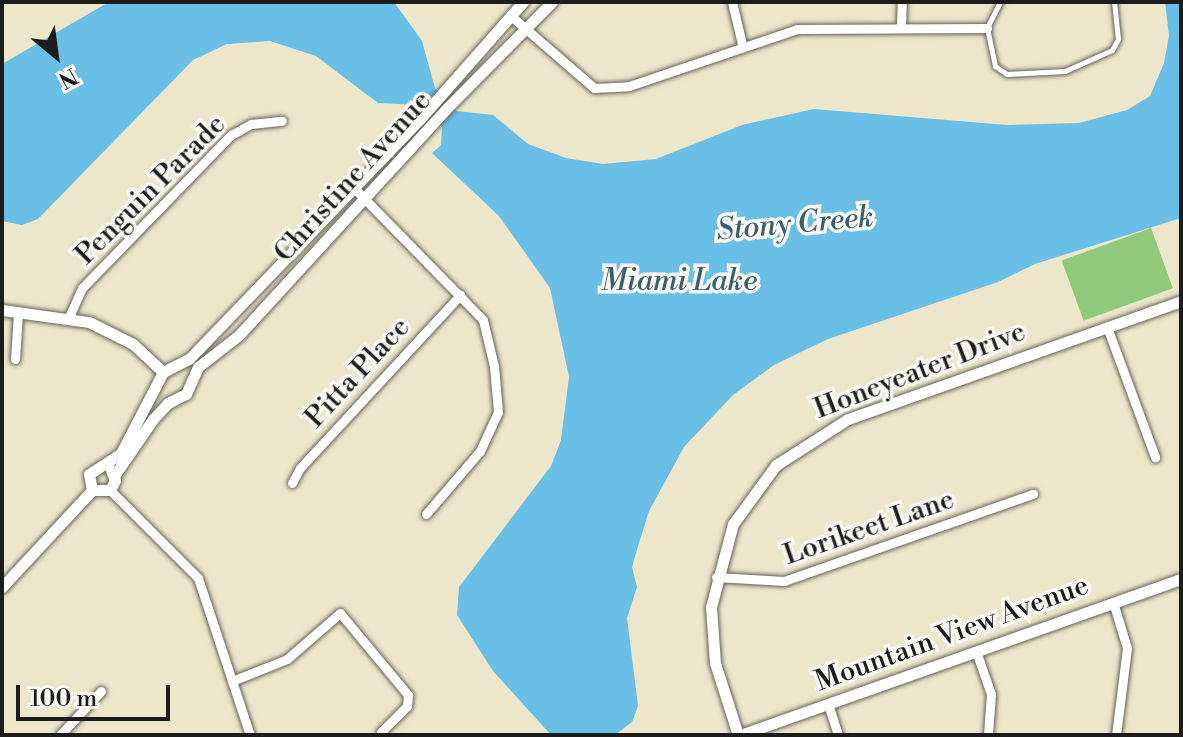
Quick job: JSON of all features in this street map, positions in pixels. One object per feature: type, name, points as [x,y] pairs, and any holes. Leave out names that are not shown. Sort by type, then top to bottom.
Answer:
[{"type":"street","name":"Christine Avenue","points":[[168,369],[189,359],[352,186],[419,120],[523,2]]},
{"type":"street","name":"Christine Avenue","points":[[190,383],[206,359],[239,335],[367,200],[428,128],[552,2]]},
{"type":"street","points":[[732,2],[742,44]]},
{"type":"street","points":[[901,26],[902,2]]},
{"type":"street","points":[[511,16],[594,88],[629,86],[742,44],[797,29],[901,26],[987,28]]},
{"type":"street","name":"Penguin Parade","points":[[69,317],[82,288],[231,135],[251,124],[282,121]]},
{"type":"street","points":[[352,186],[483,320],[498,412],[480,451],[426,514]]},
{"type":"street","name":"Pitta Place","points":[[292,483],[300,468],[460,295]]},
{"type":"street","name":"Honeyeater Drive","points":[[739,735],[712,649],[716,577],[727,538],[749,498],[806,442],[848,419],[1181,301]]},
{"type":"street","points":[[2,310],[69,317],[121,337],[168,369],[185,371],[190,383],[186,394],[153,419],[114,476],[110,490]]},
{"type":"street","points":[[15,359],[18,312]]},
{"type":"street","points":[[1107,327],[1155,457]]},
{"type":"street","points":[[92,490],[89,474],[121,453],[168,369]]},
{"type":"street","points":[[158,384],[163,395],[176,399]]},
{"type":"street","points":[[104,466],[114,476]]},
{"type":"street","points":[[2,587],[92,490],[110,490],[198,578],[250,735]]},
{"type":"street","name":"Lorikeet Lane","points":[[716,577],[784,581],[1033,494]]},
{"type":"street","name":"Mountain View Avenue","points":[[739,735],[1179,579]]},
{"type":"street","points":[[1113,602],[1127,648],[1116,735]]},
{"type":"street","points":[[232,681],[287,659],[340,613],[408,695],[407,706],[381,732]]},
{"type":"street","points":[[976,651],[991,694],[988,735]]},
{"type":"street","points":[[60,735],[101,691]]},
{"type":"street","points":[[828,704],[838,735]]},
{"type":"lane","points":[[1000,2],[987,28],[1000,72],[1065,71],[1115,48],[1114,2]]},
{"type":"green space","points":[[1151,228],[1173,288],[1084,321],[1062,260]]},
{"type":"water","name":"Miami Lake","points":[[109,2],[394,2],[422,41],[435,88],[457,111],[493,115],[528,144],[566,158],[603,164],[656,159],[742,125],[814,109],[1007,125],[1079,123],[1127,110],[1150,96],[1164,63],[1169,36],[1165,2],[1181,2],[1181,218],[1035,264],[998,282],[828,339],[774,365],[733,395],[684,447],[649,511],[638,546],[632,567],[637,587],[627,618],[638,706],[632,722],[615,735],[551,735],[493,671],[457,615],[459,587],[551,466],[561,440],[569,377],[550,288],[499,216],[432,153],[441,145],[442,127],[417,105],[378,103],[316,56],[270,41],[227,44],[193,60],[38,219],[22,225],[2,221],[2,64]]},
{"type":"water label","name":"Stony Creek","points":[[795,224]]}]
